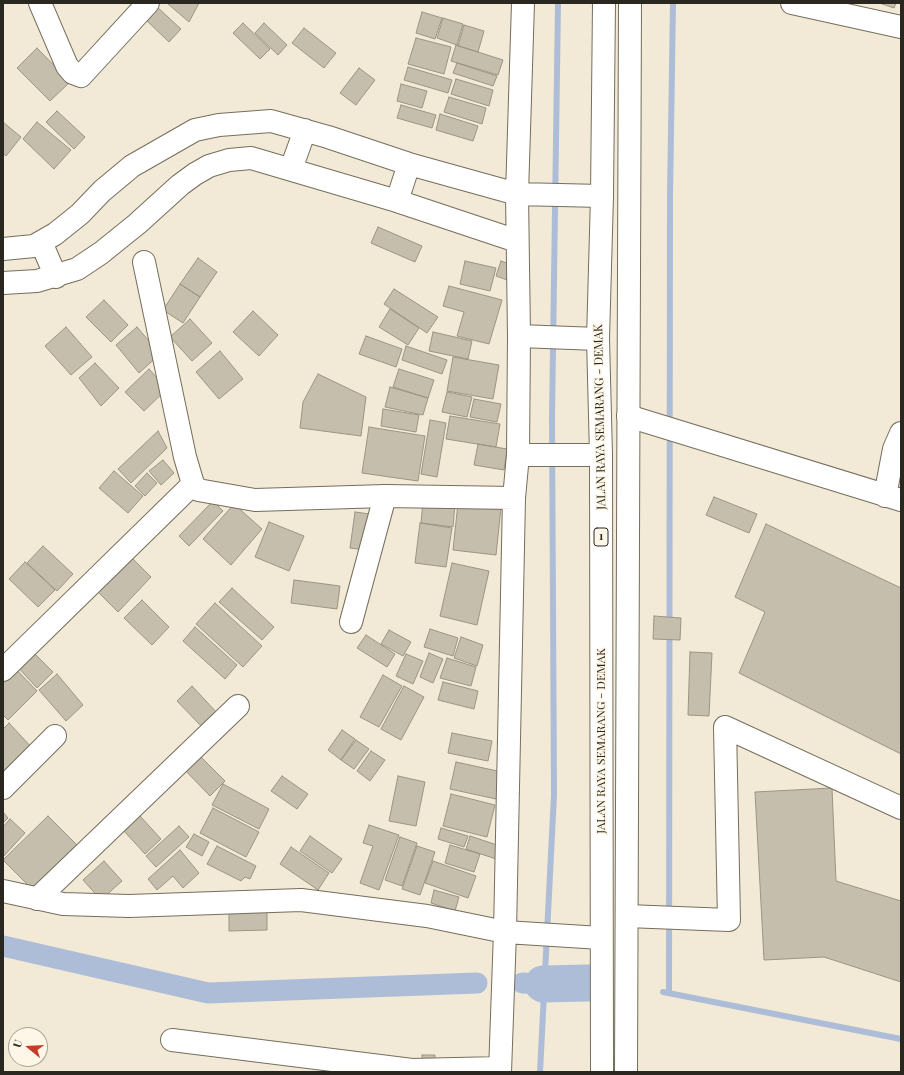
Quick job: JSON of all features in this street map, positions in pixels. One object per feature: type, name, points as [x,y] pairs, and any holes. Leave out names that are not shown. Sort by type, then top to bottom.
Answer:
[{"type":"main road","points":[[40,3],[67,66],[73,73],[81,76],[148,3]]},
{"type":"main road","points":[[172,1040],[412,1070],[500,1070],[511,932],[514,498],[523,454],[526,336],[526,195],[523,3]]},
{"type":"main road","name":"JALAN RAYA SEMARANG - DEMAK","points":[[602,1072],[594,937],[592,339],[604,3]]},
{"type":"main road","points":[[626,1072],[635,917],[628,416],[630,3]]},
{"type":"main road","points":[[792,3],[901,27]]},
{"type":"main road","points":[[3,250],[34,246],[41,242],[80,214],[102,191],[132,166],[195,130],[219,125],[271,121],[305,130],[409,164],[526,195],[630,196]]},
{"type":"main road","points":[[291,169],[305,130]]},
{"type":"main road","points":[[3,283],[37,282],[77,269],[101,253],[137,224],[180,185],[209,166],[229,160],[251,158],[397,201],[508,238]]},
{"type":"main road","points":[[397,201],[409,164]]},
{"type":"main road","points":[[41,242],[56,277]]},
{"type":"main road","points":[[144,262],[185,457],[193,484],[198,490],[255,500],[385,496],[514,498]]},
{"type":"main road","points":[[526,336],[592,339]]},
{"type":"main road","points":[[628,416],[893,498],[892,455],[901,433]]},
{"type":"main road","points":[[523,454],[592,454]]},
{"type":"main road","points":[[3,670],[193,484]]},
{"type":"main road","points":[[351,622],[385,496]]},
{"type":"main road","points":[[37,899],[238,706]]},
{"type":"main road","points":[[635,917],[689,917],[728,920],[725,727],[901,808]]},
{"type":"main road","points":[[3,788],[55,736]]},
{"type":"main road","points":[[3,891],[63,904],[129,906],[301,900],[427,916],[511,932],[594,937]]},
{"type":"building","points":[[167,3],[199,3],[189,22]]},
{"type":"building","points":[[879,3],[896,3],[894,8]]},
{"type":"building","points":[[156,6],[181,29],[169,42],[144,18]]},
{"type":"building","points":[[422,12],[442,18],[435,39],[416,33]]},
{"type":"building","points":[[443,18],[463,24],[457,45],[437,38]]},
{"type":"building","points":[[243,23],[270,49],[260,59],[233,33]]},
{"type":"building","points":[[264,23],[287,45],[278,55],[255,33]]},
{"type":"building","points":[[464,25],[484,31],[478,52],[458,46]]},
{"type":"building","points":[[304,28],[336,53],[324,68],[292,43]]},
{"type":"building","points":[[416,38],[451,47],[444,74],[408,64]]},
{"type":"building","points":[[456,45],[503,60],[498,75],[451,61]]},
{"type":"building","points":[[37,48],[70,82],[50,101],[17,68]]},
{"type":"building","points":[[457,63],[497,76],[493,86],[453,73]]},
{"type":"building","points":[[408,67],[452,80],[448,93],[404,80]]},
{"type":"building","points":[[359,68],[375,80],[356,105],[340,93]]},
{"type":"building","points":[[456,79],[493,90],[489,106],[451,94]]},
{"type":"building","points":[[401,84],[427,91],[422,108],[397,101]]},
{"type":"building","points":[[449,97],[486,108],[482,124],[444,112]]},
{"type":"building","points":[[401,105],[436,115],[432,128],[397,118]]},
{"type":"building","points":[[57,111],[85,137],[74,149],[46,122]]},
{"type":"building","points":[[440,114],[478,126],[473,141],[436,130]]},
{"type":"building","points":[[3,122],[21,137],[6,156],[3,153]]},
{"type":"building","points":[[37,122],[71,150],[54,169],[23,139]]},
{"type":"building","points":[[378,227],[422,246],[415,262],[371,243]]},
{"type":"building","points":[[198,258],[217,272],[200,297],[180,284]]},
{"type":"building","points":[[465,261],[496,268],[490,291],[460,284]]},
{"type":"building","points":[[501,261],[515,266],[510,281],[496,276]]},
{"type":"building","points":[[180,284],[200,297],[183,323],[163,310]]},
{"type":"building","points":[[449,286],[502,300],[489,344],[457,336],[464,312],[443,306]]},
{"type":"building","points":[[394,289],[438,317],[427,333],[384,304]]},
{"type":"building","points":[[104,300],[128,325],[111,342],[86,317]]},
{"type":"building","points":[[390,309],[419,328],[408,345],[379,327]]},
{"type":"building","points":[[253,311],[278,335],[259,356],[233,332]]},
{"type":"building","points":[[190,319],[212,343],[192,361],[170,337]]},
{"type":"building","points":[[66,327],[92,357],[71,375],[45,346]]},
{"type":"building","points":[[137,327],[160,354],[139,373],[116,345]]},
{"type":"building","points":[[433,332],[472,341],[468,359],[429,351]]},
{"type":"building","points":[[366,336],[402,349],[396,367],[359,354]]},
{"type":"building","points":[[406,346],[447,360],[442,374],[402,360]]},
{"type":"building","points":[[220,351],[243,379],[219,399],[196,372]]},
{"type":"building","points":[[453,357],[499,365],[493,399],[447,391]]},
{"type":"building","points":[[95,363],[119,388],[101,406],[79,378]]},
{"type":"building","points":[[149,369],[167,389],[144,411],[125,392]]},
{"type":"building","points":[[399,369],[434,380],[428,398],[393,387]]},
{"type":"building","points":[[318,374],[366,397],[361,436],[300,428],[303,402]]},
{"type":"building","points":[[390,387],[428,398],[423,415],[385,407]]},
{"type":"building","points":[[447,392],[472,397],[467,417],[442,412]]},
{"type":"building","points":[[474,399],[501,404],[497,422],[470,417]]},
{"type":"building","points":[[383,409],[419,415],[416,432],[381,426]]},
{"type":"building","points":[[450,416],[500,424],[496,447],[446,439]]},
{"type":"building","points":[[430,420],[446,423],[437,477],[421,474]]},
{"type":"building","points":[[369,427],[425,436],[418,481],[362,473]]},
{"type":"building","points":[[158,431],[167,448],[131,483],[118,469]]},
{"type":"building","points":[[478,444],[507,449],[504,470],[474,465]]},
{"type":"building","points":[[163,460],[174,473],[161,485],[149,471]]},
{"type":"building","points":[[114,471],[143,496],[128,513],[99,488]]},
{"type":"building","points":[[147,473],[157,483],[145,496],[135,486]]},
{"type":"building","points":[[714,497],[757,514],[749,533],[706,515]]},
{"type":"building","points":[[213,501],[223,511],[189,546],[179,536]]},
{"type":"building","points":[[423,501],[455,504],[453,527],[421,523]]},
{"type":"building","points":[[458,503],[501,508],[496,555],[453,550]]},
{"type":"building","points":[[234,504],[262,529],[231,565],[203,539]]},
{"type":"building","points":[[355,512],[370,514],[365,550],[350,548]]},
{"type":"building","points":[[269,522],[304,536],[289,571],[255,557]]},
{"type":"building","points":[[420,523],[452,528],[446,567],[415,563]]},
{"type":"building","points":[[766,524],[901,588],[901,754],[739,673],[765,612],[735,597]]},
{"type":"building","points":[[43,546],[73,574],[57,591],[27,563]]},
{"type":"building","points":[[126,552],[151,577],[118,612],[93,587]]},
{"type":"building","points":[[25,562],[55,590],[38,607],[9,579]]},
{"type":"building","points":[[452,563],[489,571],[477,625],[440,616]]},
{"type":"building","points":[[294,580],[340,586],[337,609],[291,603]]},
{"type":"building","points":[[232,588],[274,627],[262,640],[219,602]]},
{"type":"building","points":[[142,600],[169,627],[152,645],[124,618]]},
{"type":"building","points":[[215,603],[262,646],[243,667],[196,624]]},
{"type":"building","points":[[654,616],[681,618],[680,640],[653,639]]},
{"type":"building","points":[[195,627],[237,665],[225,679],[183,641]]},
{"type":"building","points":[[430,629],[458,638],[453,656],[424,647]]},
{"type":"building","points":[[389,630],[411,642],[403,656],[381,644]]},
{"type":"building","points":[[366,635],[395,654],[387,667],[357,648]]},
{"type":"building","points":[[461,637],[483,645],[477,666],[454,658]]},
{"type":"building","points":[[30,649],[53,672],[37,688],[14,663]]},
{"type":"building","points":[[690,652],[712,653],[709,716],[688,715]]},
{"type":"building","points":[[429,653],[443,659],[433,683],[420,677]]},
{"type":"building","points":[[406,654],[423,661],[413,684],[396,676]]},
{"type":"building","points":[[447,658],[476,667],[471,686],[440,678]]},
{"type":"building","points":[[12,665],[37,691],[8,720],[3,715],[3,674]]},
{"type":"building","points":[[57,674],[83,705],[66,721],[39,690]]},
{"type":"building","points":[[383,675],[402,686],[379,727],[360,717]]},
{"type":"building","points":[[443,682],[478,691],[474,709],[438,700]]},
{"type":"building","points":[[192,686],[219,715],[204,729],[177,701]]},
{"type":"building","points":[[404,686],[424,697],[401,740],[381,729]]},
{"type":"building","points":[[9,723],[34,750],[3,776],[3,729]]},
{"type":"building","points":[[342,730],[355,739],[341,760],[328,750]]},
{"type":"building","points":[[452,733],[492,741],[488,761],[448,753]]},
{"type":"building","points":[[356,740],[369,749],[354,769],[341,760]]},
{"type":"building","points":[[371,751],[385,760],[370,781],[357,771]]},
{"type":"building","points":[[196,752],[225,781],[210,796],[181,766]]},
{"type":"building","points":[[456,762],[502,772],[496,799],[450,789]]},
{"type":"building","points":[[282,776],[308,794],[297,809],[271,791]]},
{"type":"building","points":[[398,776],[425,782],[416,826],[389,821]]},
{"type":"building","points":[[223,784],[269,809],[259,829],[212,805]]},
{"type":"building","points":[[832,788],[836,881],[901,901],[901,982],[824,957],[764,960],[755,792]]},
{"type":"building","points":[[451,794],[495,805],[487,837],[443,826]]},
{"type":"building","points":[[213,808],[259,832],[246,857],[200,833]]},
{"type":"building","points":[[3,812],[8,818],[3,823]]},
{"type":"building","points":[[48,816],[78,846],[33,890],[3,860]]},
{"type":"building","points":[[140,816],[161,839],[145,854],[124,831]]},
{"type":"building","points":[[10,819],[25,833],[3,857],[3,827]]},
{"type":"building","points":[[369,825],[399,835],[379,890],[360,883],[373,846],[363,843]]},
{"type":"building","points":[[179,826],[189,837],[156,867],[146,856]]},
{"type":"building","points":[[441,828],[468,836],[464,847],[438,839]]},
{"type":"building","points":[[194,834],[209,842],[202,856],[186,847]]},
{"type":"building","points":[[310,836],[342,859],[332,873],[300,851]]},
{"type":"building","points":[[470,836],[500,846],[496,859],[466,849]]},
{"type":"building","points":[[400,837],[417,843],[402,886],[385,880]]},
{"type":"building","points":[[450,845],[480,854],[474,872],[445,863]]},
{"type":"building","points":[[217,846],[256,866],[250,879],[245,877],[241,881],[207,864]]},
{"type":"building","points":[[417,846],[435,852],[420,895],[402,889]]},
{"type":"building","points":[[291,847],[329,873],[318,890],[280,864]]},
{"type":"building","points":[[180,850],[199,873],[183,888],[173,876],[157,890],[148,879]]},
{"type":"building","points":[[104,861],[122,881],[101,900],[83,880]]},
{"type":"building","points":[[433,861],[476,876],[468,898],[425,883]]},
{"type":"building","points":[[434,890],[459,897],[455,911],[431,903]]},
{"type":"building","points":[[267,910],[267,930],[229,931],[229,911]]},
{"type":"building","points":[[422,1055],[435,1055],[435,1063],[422,1063]]},
{"type":"waterway","points":[[540,1072],[554,795],[552,418],[558,3]]},
{"type":"waterway","points":[[669,993],[670,196],[673,3]]},
{"type":"waterway","points":[[3,946],[208,993],[477,983]]},
{"type":"waterway","points":[[522,983],[543,984]]},
{"type":"waterway","points":[[543,984],[588,983]]},
{"type":"waterway","points":[[663,992],[901,1039]]}]
